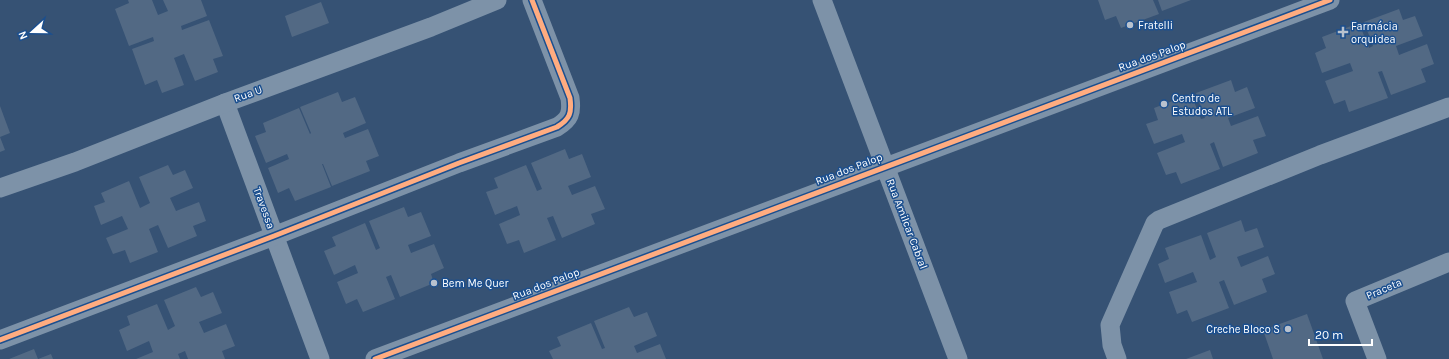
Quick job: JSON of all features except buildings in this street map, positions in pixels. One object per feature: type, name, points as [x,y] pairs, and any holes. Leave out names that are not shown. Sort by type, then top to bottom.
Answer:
[{"type":"street","name":"Rua U","points":[[0,188],[75,162],[225,102],[424,29],[497,0]]},
{"type":"street","points":[[0,340],[274,236],[458,163],[557,127],[570,116],[570,98],[532,0]]},
{"type":"street","name":"Rua Amilcar Cabral","points":[[822,0],[958,359]]},
{"type":"street","name":"Rua dos Palop","points":[[375,359],[885,166],[1330,0]]},
{"type":"street","name":"Travessa","points":[[225,102],[320,359]]},
{"type":"street","points":[[1118,359],[1112,345],[1110,326],[1155,223],[1159,220],[1320,155],[1449,107]]},
{"type":"street","name":"Praceta","points":[[1377,359],[1355,301],[1449,262]]},
{"type":"cycle path","points":[[0,340],[274,236],[459,163],[557,127],[565,121],[569,115],[571,108],[570,98],[532,0]]},
{"type":"cycle path","points":[[375,359],[1330,0]]},
{"type":"place","name":"Fratelli","points":[[1130,25]]},
{"type":"place","name":"Farmácia orquidea","points":[[1343,32]]},
{"type":"place","name":"Centro de Estudos ATL","points":[[1164,104]]},
{"type":"place","name":"Bem Me Quer","points":[[434,283]]},
{"type":"place","name":"Creche Bloco S","points":[[1288,329]]}]
